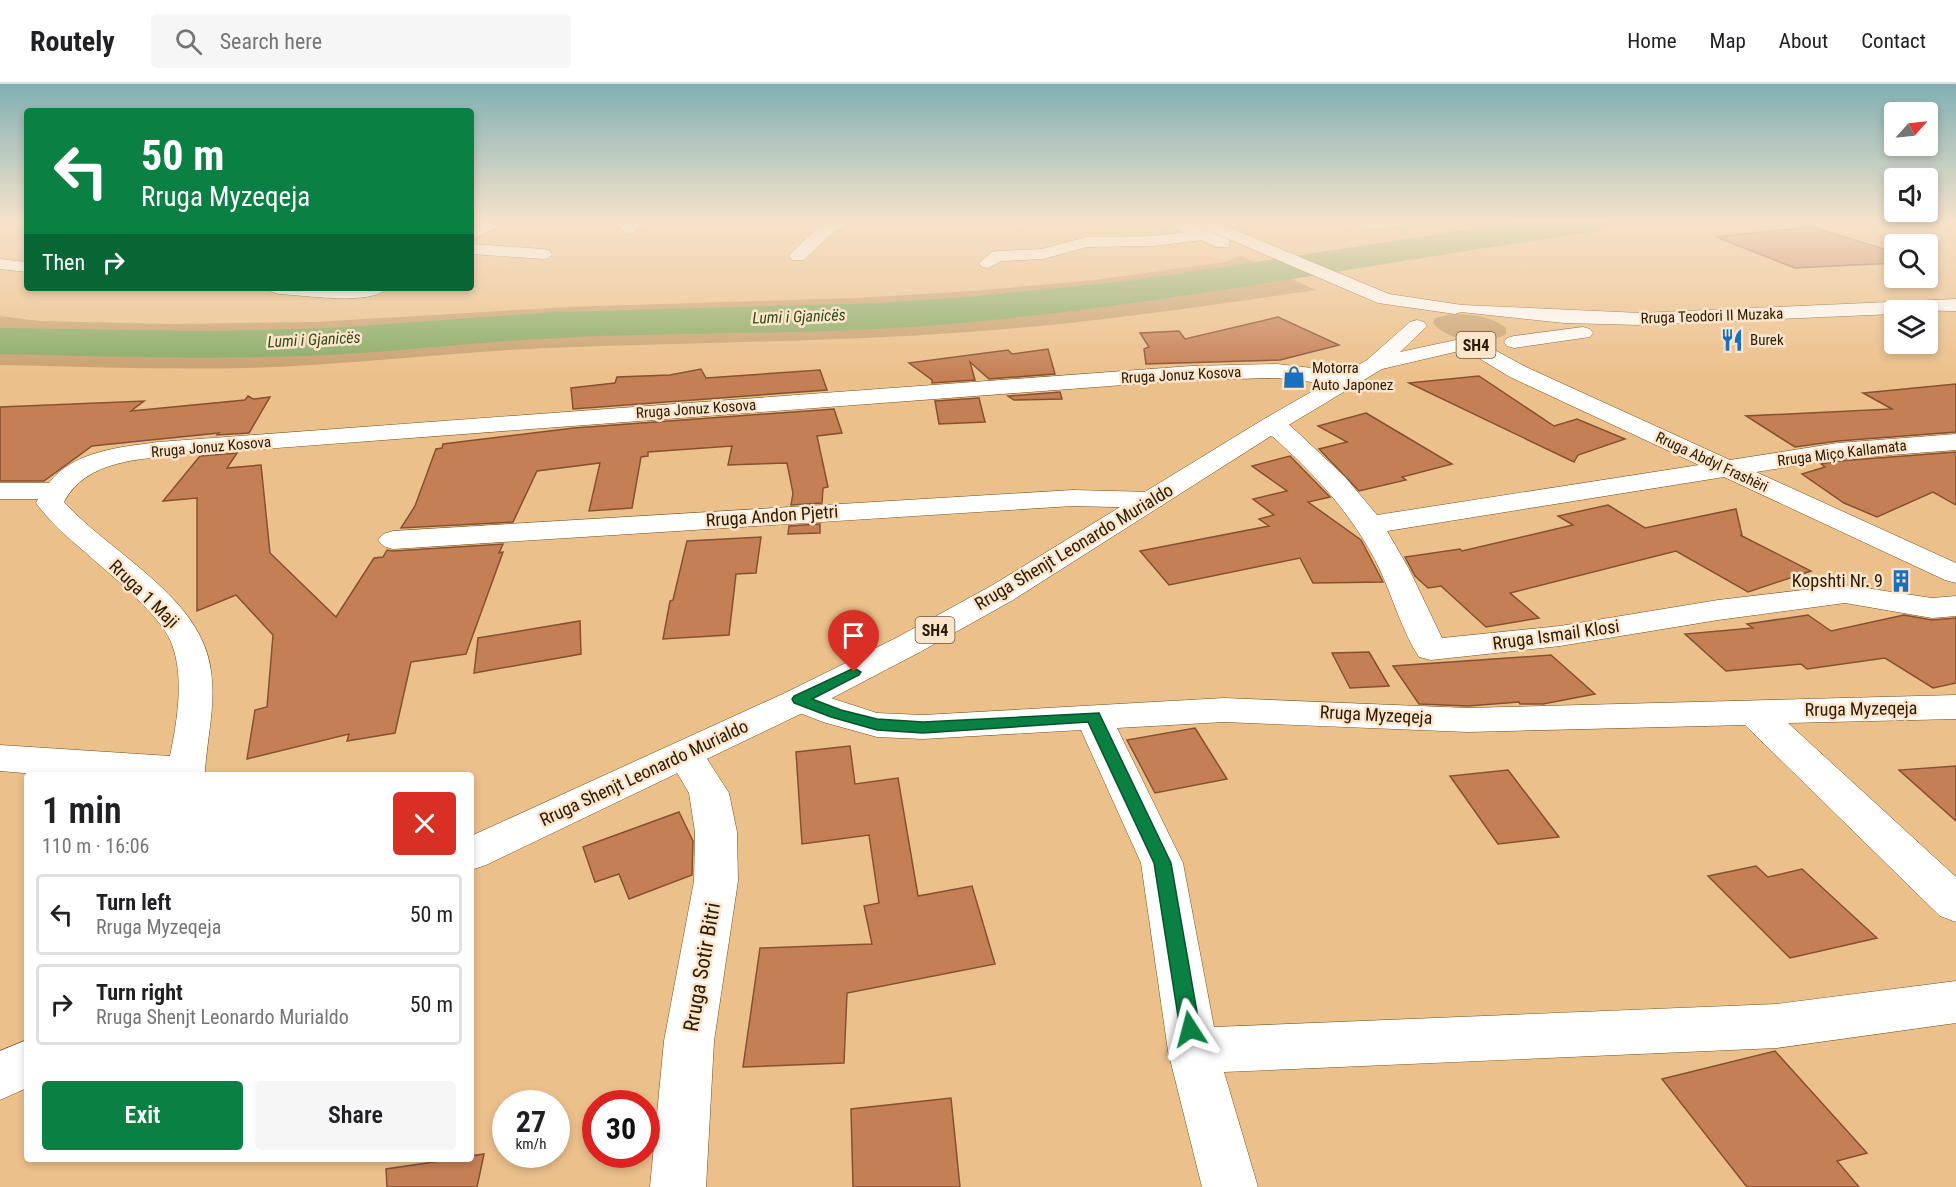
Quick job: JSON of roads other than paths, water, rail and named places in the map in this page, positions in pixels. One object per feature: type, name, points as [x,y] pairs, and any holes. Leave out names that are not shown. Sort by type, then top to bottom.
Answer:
[{"type":"street","points":[[1292,273],[1416,325]]},
{"type":"street","points":[[1323,273],[1385,299],[1462,308]]},
{"type":"street","name":"Rruga Teodori II Muzaka","points":[[1462,308],[1564,317],[1641,319],[1956,305]]},
{"type":"street","name":"SH4","points":[[1462,308],[1493,314],[1516,324],[1521,328],[1523,335],[1514,342],[1490,346],[1468,344],[1434,336],[1416,325],[1416,316],[1424,311],[1462,308]]},
{"type":"street","points":[[1938,316],[1956,315]]},
{"type":"street","name":"Rruga Teodori II Muzaka","points":[[1514,342],[1612,331],[1884,318]]},
{"type":"street","name":"Rruga Shenjt Leonardo Murialdo","points":[[474,853],[800,699],[908,645],[1002,593],[1273,424],[1375,364],[1416,325]]},
{"type":"street","name":"Rruga Shenjt Leonardo Murialdo","points":[[1375,364],[1468,344]]},
{"type":"street","name":"Rruga Abdyl Frashëri","points":[[1468,344],[1518,372],[1956,574]]},
{"type":"street","name":"Rruga Jonuz Kosova","points":[[56,492],[68,478],[84,467],[106,459],[144,452],[1191,373],[1277,371],[1347,379]]},
{"type":"street","name":"Rruga Ismail Klosi","points":[[1273,424],[1325,471],[1369,525],[1394,571],[1431,650],[1560,636],[1729,609],[1845,594],[1932,609],[1956,606]]},
{"type":"street","name":"Rruga Miço Kallamata","points":[[1369,525],[1838,451],[1956,442]]},
{"type":"street","points":[[0,491],[56,492]]},
{"type":"street","name":"Rruga 1 Maji","points":[[56,492],[50,503],[56,512],[172,619],[189,643],[194,680],[193,725],[185,772]]},
{"type":"street","name":"Rruga Andon Pjetri","points":[[393,540],[1073,498],[1152,500]]},
{"type":"street","name":"Rruga Myzeqeja","points":[[800,699],[836,714],[877,724],[923,728],[1093,716],[1224,710],[1468,720],[1956,707]]},
{"type":"street","points":[[1754,712],[1956,904]]},
{"type":"street","points":[[1093,716],[1162,863],[1193,1051],[1230,1187]]},
{"type":"street","name":"Rruga Sotir Bitri","points":[[678,1187],[689,1041],[716,881],[716,832],[709,793],[685,754]]},
{"type":"street","points":[[0,758],[173,772]]},
{"type":"street","points":[[1193,1051],[1777,1026],[1956,1002]]},
{"type":"street","points":[[0,1076],[24,1064]]},
{"type":"waterway","name":"Lumi i Gjanicës","points":[[0,341],[211,345],[332,341],[554,325],[876,316],[969,310],[1137,292],[1258,273]]},
{"type":"place","name":"Burek","points":[[1732,340]]},
{"type":"place","name":"Motorra Auto Japonez","points":[[1294,377]]},
{"type":"place","name":"Kopshti Nr. 9","points":[[1901,581]]}]
